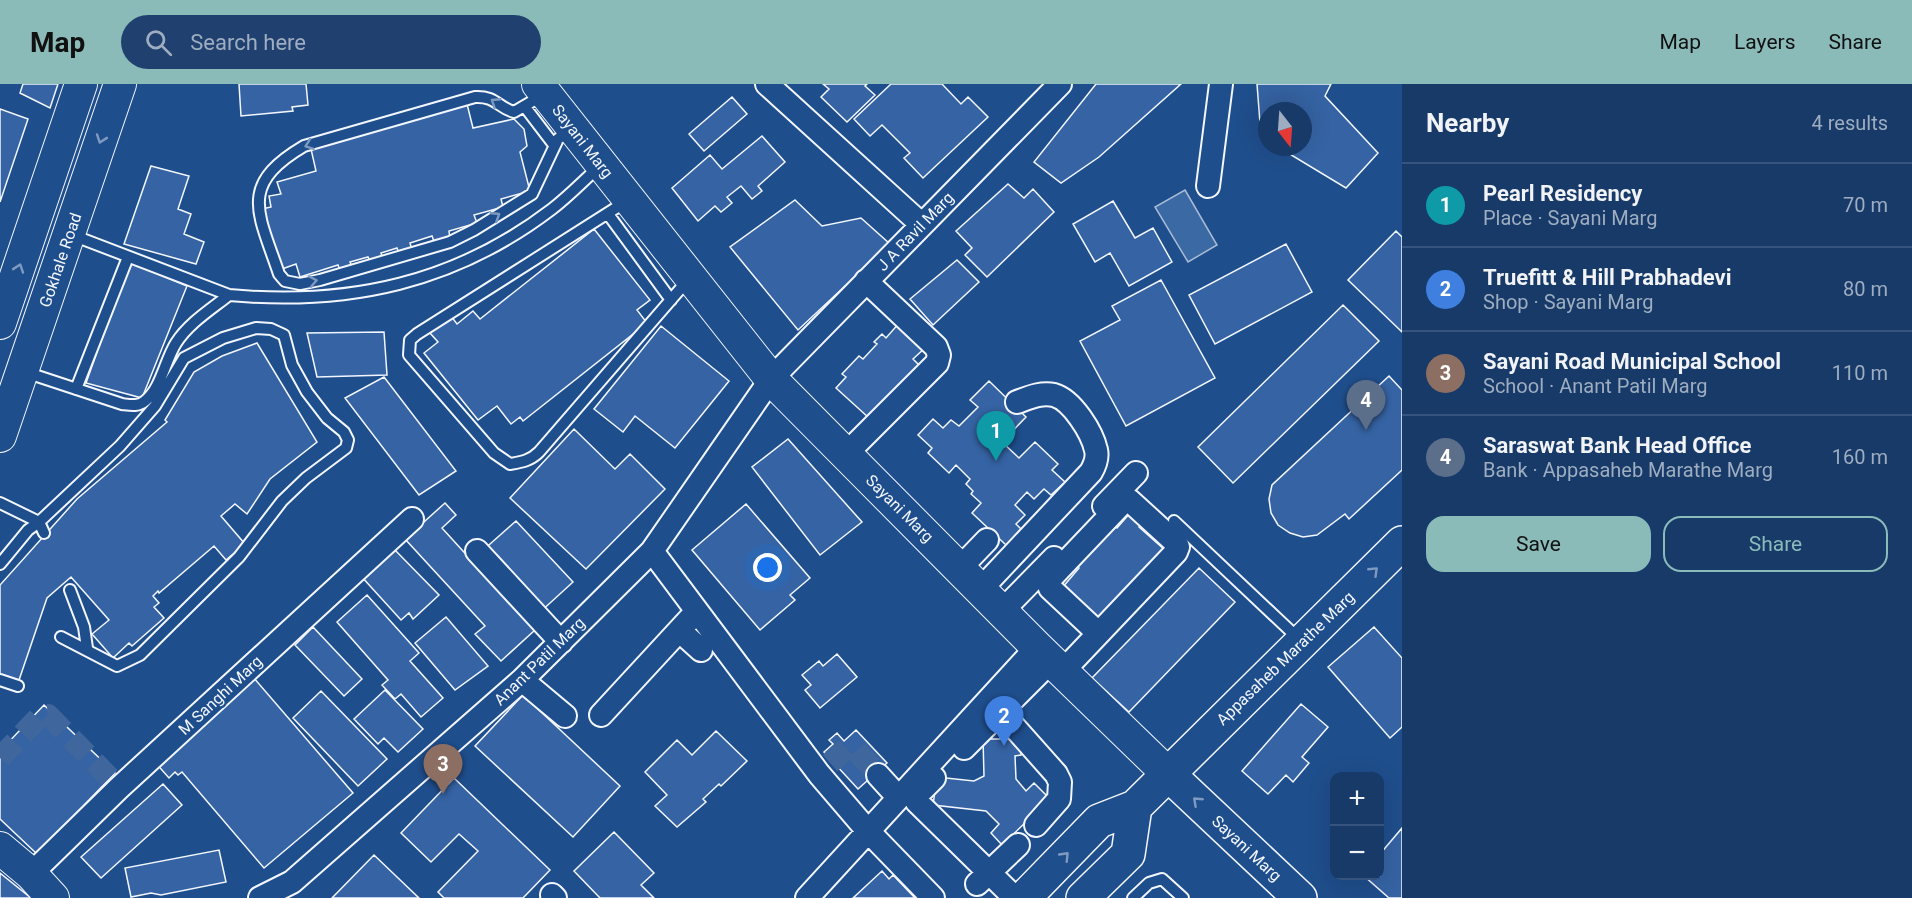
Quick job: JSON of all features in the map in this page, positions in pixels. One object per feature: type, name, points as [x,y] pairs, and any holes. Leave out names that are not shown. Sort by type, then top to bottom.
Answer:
[{"type":"main road","points":[[0,323],[81,84]]},
{"type":"main road","name":"Gokhale Road","points":[[0,436],[120,84]]},
{"type":"main road","name":"Sayani Marg","points":[[536,95],[564,136],[602,164],[619,206],[681,288],[1051,659],[1167,773],[1300,898]]},
{"type":"main road","name":"Appasaheb Marathe Marg","points":[[1136,807],[1167,773],[1402,543]]},
{"type":"main road","points":[[1092,895],[1128,854],[1136,807]]},
{"type":"main road","points":[[1024,898],[1099,821],[1136,807]]},
{"type":"main road","points":[[0,848],[31,874],[53,898]]},
{"type":"street","points":[[767,84],[921,224]]},
{"type":"street","points":[[1208,186],[1221,84]]},
{"type":"street","name":"J A Ravil Marg","points":[[771,378],[1049,88]]},
{"type":"street","points":[[846,454],[937,363],[939,354],[936,347],[866,281]]},
{"type":"street","name":"Anant Patil Marg","points":[[260,898],[292,882],[522,680],[652,551],[771,378]]},
{"type":"street","points":[[970,578],[1091,472],[1096,462],[1096,450],[1091,438],[1069,404],[1053,395],[1035,395],[1017,402]]},
{"type":"street","points":[[1002,610],[1136,473]]},
{"type":"street","points":[[807,898],[898,797],[1051,659],[1098,633],[1178,547],[1132,500],[1125,500],[1048,581],[1050,588],[1098,633]]},
{"type":"street","name":"M Sanghi Marg","points":[[31,874],[116,784],[412,519]]},
{"type":"street","points":[[970,578],[987,540]]},
{"type":"street","points":[[477,551],[561,642]]},
{"type":"street","points":[[652,551],[697,611],[825,769],[867,830],[933,898]]},
{"type":"street","points":[[601,715],[697,611]]},
{"type":"street","points":[[680,631],[701,650]]},
{"type":"street","points":[[1015,898],[982,883],[917,802],[918,794],[1051,659]]},
{"type":"street","points":[[522,680],[565,716]]},
{"type":"street","points":[[1000,711],[1056,774],[1060,782],[1059,799],[1036,825]]},
{"type":"street","points":[[878,775],[898,797]]},
{"type":"street","points":[[982,883],[1018,845]]},
{"type":"lane","points":[[536,95],[514,112],[505,109],[495,99],[475,97],[304,146],[285,157],[267,175],[257,206],[279,274],[285,281],[300,284],[456,240],[532,194],[564,136]]},
{"type":"lane","points":[[69,234],[229,295],[273,299],[338,297],[406,284],[503,241],[553,208],[602,164]]},
{"type":"lane","points":[[619,206],[417,334],[410,340],[409,355],[494,453],[510,464],[520,462],[532,459],[539,452],[681,288]]},
{"type":"lane","points":[[76,389],[128,257]]},
{"type":"lane","points":[[22,371],[122,404],[132,406],[143,403],[151,395],[177,343],[195,321],[229,295]]},
{"type":"lane","points":[[0,564],[28,530],[120,446],[155,406],[184,358],[223,338],[256,328],[272,329],[284,335],[292,365],[307,392],[327,418],[344,432],[348,440],[346,448],[306,478],[282,501],[239,557],[140,656],[117,666],[87,648],[61,637]]},
{"type":"lane","points":[[0,503],[39,522],[44,533]]},
{"type":"lane","points":[[1174,521],[1302,641]]},
{"type":"lane","points":[[70,590],[84,627],[87,648]]},
{"type":"lane","points":[[0,680],[18,686]]},
{"type":"lane","points":[[1133,898],[1149,883],[1162,879],[1182,898]]},
{"type":"water","points":[[1185,190],[1217,245],[1188,262],[1155,207]]},
{"type":"building","points":[[23,84],[58,84],[50,108],[20,93]]},
{"type":"building","points":[[239,84],[306,84],[308,105],[292,107],[293,111],[241,116]]},
{"type":"building","points":[[823,84],[867,84],[865,86],[875,95],[847,122],[821,97],[829,89]]},
{"type":"building","points":[[891,84],[942,84],[961,104],[968,97],[988,117],[923,178],[904,158],[910,153],[882,125],[870,136],[854,119]]},
{"type":"building","points":[[1096,84],[1181,84],[1099,157],[1061,183],[1034,162]]},
{"type":"building","points":[[1257,84],[1331,84],[1325,96],[1378,153],[1346,188],[1293,156],[1312,156],[1312,102],[1258,102]]},
{"type":"building","points":[[732,97],[747,114],[704,151],[689,134]]},
{"type":"building","points":[[467,104],[473,128],[514,119],[524,129],[527,146],[520,152],[530,191],[501,199],[503,207],[474,215],[477,223],[449,231],[450,239],[435,244],[432,236],[410,243],[412,250],[399,254],[397,248],[381,253],[383,260],[371,264],[368,257],[350,262],[353,269],[341,273],[338,265],[300,277],[296,264],[282,269],[262,209],[271,207],[269,196],[281,194],[277,182],[316,171],[311,149]]},
{"type":"building","points":[[0,109],[28,119],[0,202]]},
{"type":"building","points":[[762,136],[785,162],[758,186],[762,191],[752,199],[741,186],[727,197],[732,203],[721,212],[715,206],[698,221],[672,188],[710,155],[722,169]]},
{"type":"building","points":[[151,166],[189,176],[178,209],[191,214],[184,234],[204,242],[196,264],[124,244]]},
{"type":"building","points":[[1008,184],[1024,198],[1033,189],[1054,212],[987,277],[965,255],[972,248],[956,231]]},
{"type":"building","points":[[795,200],[822,226],[861,218],[890,244],[798,330],[730,247]]},
{"type":"building","points":[[1113,201],[1135,238],[1153,228],[1172,262],[1129,286],[1110,253],[1095,262],[1073,224]]},
{"type":"building","points":[[594,229],[650,300],[637,310],[647,323],[523,421],[520,417],[511,424],[497,406],[478,420],[424,353],[438,342],[430,333],[451,316],[457,324],[473,311],[480,319]]},
{"type":"building","points":[[1396,231],[1402,237],[1402,332],[1348,280]]},
{"type":"building","points":[[1286,244],[1312,292],[1215,344],[1189,295]]},
{"type":"building","points":[[957,260],[979,282],[933,325],[910,299]]},
{"type":"building","points":[[129,262],[187,286],[142,398],[86,383]]},
{"type":"building","points":[[1161,280],[1215,378],[1126,426],[1080,341],[1120,320],[1112,306]]},
{"type":"building","points":[[1343,305],[1379,341],[1233,483],[1198,447]]},
{"type":"building","points":[[900,322],[926,347],[913,359],[919,365],[869,418],[836,388],[846,377],[842,374],[859,356],[863,359],[877,344],[874,342],[882,334],[886,338]]},
{"type":"building","points":[[661,326],[729,381],[675,448],[635,416],[623,432],[594,409]]},
{"type":"building","points":[[384,332],[387,375],[317,377],[307,333]]},
{"type":"building","points":[[257,343],[317,442],[270,479],[247,514],[235,504],[221,516],[245,544],[226,560],[214,546],[159,593],[158,591],[153,596],[159,603],[154,607],[164,618],[132,646],[129,643],[113,658],[92,634],[109,620],[71,577],[47,598],[18,683],[0,677],[0,585],[77,499],[167,422],[165,420],[194,372],[222,356]]},
{"type":"building","points":[[1389,376],[1402,390],[1402,470],[1349,519],[1345,514],[1317,535],[1303,537],[1290,533],[1278,525],[1271,513],[1269,499],[1272,485]]},
{"type":"building","points":[[384,377],[456,471],[419,495],[345,398]]},
{"type":"building","points":[[989,381],[1026,417],[1002,442],[1019,458],[1035,442],[1058,464],[1052,470],[1065,482],[1051,495],[1044,489],[1034,499],[1027,492],[1015,505],[1025,515],[1016,524],[1021,529],[1006,545],[972,513],[981,503],[971,494],[973,491],[966,484],[970,479],[956,465],[949,473],[928,453],[932,448],[918,435],[933,419],[943,428],[951,420],[959,426],[978,407],[970,400]]},
{"type":"building","points":[[574,429],[615,469],[630,454],[665,489],[586,569],[510,498]]},
{"type":"building","points":[[788,439],[862,522],[820,555],[752,467]]},
{"type":"building","points":[[445,503],[456,515],[442,528],[535,630],[501,661],[475,634],[485,626],[405,539]]},
{"type":"building","points":[[746,504],[810,578],[790,595],[795,600],[760,630],[692,550]]},
{"type":"building","points":[[1131,512],[1143,523],[1139,527],[1166,551],[1102,622],[1062,588],[1079,568],[1074,563],[1110,522],[1117,528]]},
{"type":"building","points":[[516,521],[573,582],[538,614],[481,552]]},
{"type":"building","points":[[393,548],[439,595],[413,619],[409,613],[401,620],[361,576]]},
{"type":"building","points":[[1199,568],[1235,602],[1129,712],[1092,678]]},
{"type":"building","points":[[367,595],[419,653],[410,661],[443,698],[421,717],[401,694],[395,699],[382,685],[388,680],[337,622]]},
{"type":"building","points":[[446,617],[488,666],[455,690],[415,643]]},
{"type":"building","points":[[313,627],[362,679],[344,696],[295,645]]},
{"type":"building","points":[[1374,627],[1402,658],[1402,727],[1390,738],[1328,667]]},
{"type":"building","points":[[837,654],[857,677],[820,708],[805,690],[811,685],[802,675],[819,661],[823,666]]},
{"type":"building","points":[[253,677],[353,793],[264,868],[182,772],[178,775],[175,772],[169,778],[154,761]]},
{"type":"building","points":[[385,690],[423,729],[398,752],[384,738],[378,744],[354,719]]},
{"type":"building","points":[[321,691],[387,759],[358,786],[293,718]]},
{"type":"building","points":[[523,695],[620,786],[573,837],[475,746]]},
{"type":"building","points":[[1301,704],[1328,727],[1302,757],[1309,763],[1293,782],[1286,775],[1268,794],[1242,771]]},
{"type":"building","points":[[44,705],[115,773],[37,854],[0,819],[0,751]]},
{"type":"building","points":[[856,730],[887,763],[858,789],[824,752],[833,744],[829,740],[837,733],[844,741]]},
{"type":"building","points":[[716,731],[747,761],[721,786],[719,784],[703,799],[706,802],[677,827],[655,806],[667,795],[645,772],[677,740],[692,755]]},
{"type":"building","points":[[983,739],[1021,739],[1021,755],[1015,756],[1016,779],[1026,791],[1034,783],[1050,799],[1002,845],[991,833],[999,824],[986,811],[933,805],[937,777],[974,781],[984,776]]},
{"type":"building","points":[[454,778],[550,870],[523,898],[444,898],[438,892],[478,851],[459,834],[431,862],[401,833]]},
{"type":"building","points":[[163,784],[182,805],[101,878],[81,857]]},
{"type":"building","points":[[1402,828],[1402,898],[1389,898],[1369,880],[1384,880],[1384,849]]},
{"type":"building","points":[[614,832],[654,873],[641,885],[654,898],[600,898],[574,871]]},
{"type":"building","points":[[219,850],[226,882],[161,895],[151,893],[131,897],[125,868]]},
{"type":"building","points":[[374,855],[419,898],[332,898]]},
{"type":"building","points":[[882,871],[889,879],[893,875],[915,898],[853,898]]},
{"type":"building","points":[[0,873],[31,898],[0,898]]},
{"type":"tunnel","points":[[0,758],[40,716],[48,715],[111,779]]},
{"type":"tunnel","points":[[830,763],[847,748],[854,748],[878,775]]},
{"type":"place","name":"Saraswat Bank Head Office","points":[[1366,430]]},
{"type":"place","name":"Pearl Residency","points":[[996,461]]},
{"type":"place","name":"Truefitt & Hill Prabhadevi","points":[[1004,746]]},
{"type":"place","name":"Sayani Road Municipal School","points":[[443,794]]}]
